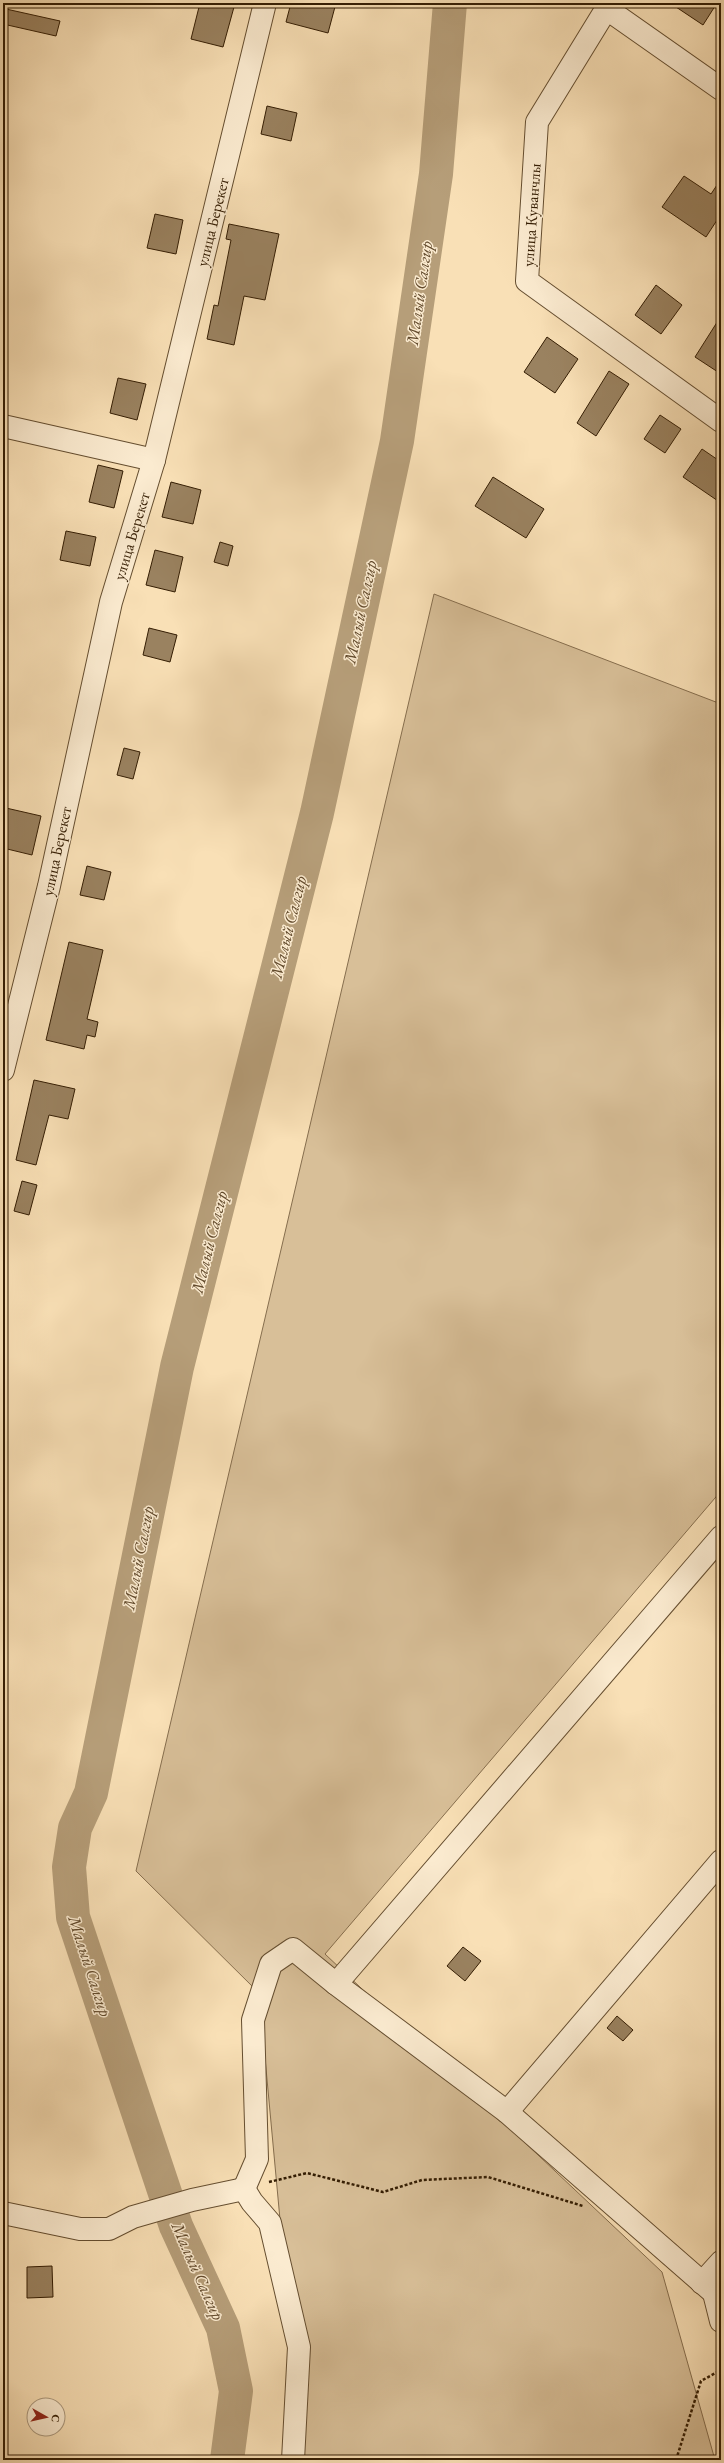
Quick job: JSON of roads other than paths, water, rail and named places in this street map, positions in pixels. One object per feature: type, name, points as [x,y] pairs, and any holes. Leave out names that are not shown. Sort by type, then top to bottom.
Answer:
[{"type":"street","name":"улица Берекет","points":[[3,1070],[49,886],[111,602],[154,460],[265,3]]},
{"type":"street","points":[[609,6],[721,89]]},
{"type":"street","name":"улица Куванчлы","points":[[609,6],[537,122],[527,281],[721,420]]},
{"type":"street","points":[[3,426],[154,460]]},
{"type":"street","points":[[336,1984],[721,1537]]},
{"type":"street","points":[[507,2112],[721,1861]]},
{"type":"street","points":[[244,2189],[257,2159],[253,2020],[271,1964],[293,1949],[336,1984],[507,2112],[713,2292]]},
{"type":"street","points":[[3,2213],[80,2229],[109,2229],[132,2218],[192,2200],[244,2189]]},
{"type":"street","points":[[244,2189],[252,2202],[270,2224],[299,2346],[293,2460]]},
{"type":"street","points":[[721,2262],[713,2292],[721,2321]]},
{"type":"waterway","name":"Малый Салгир","points":[[227,2460],[236,2391],[223,2328],[176,2226],[73,1917],[69,1867],[75,1828],[91,1793],[177,1367],[317,813],[397,441],[436,174],[450,3]]}]
